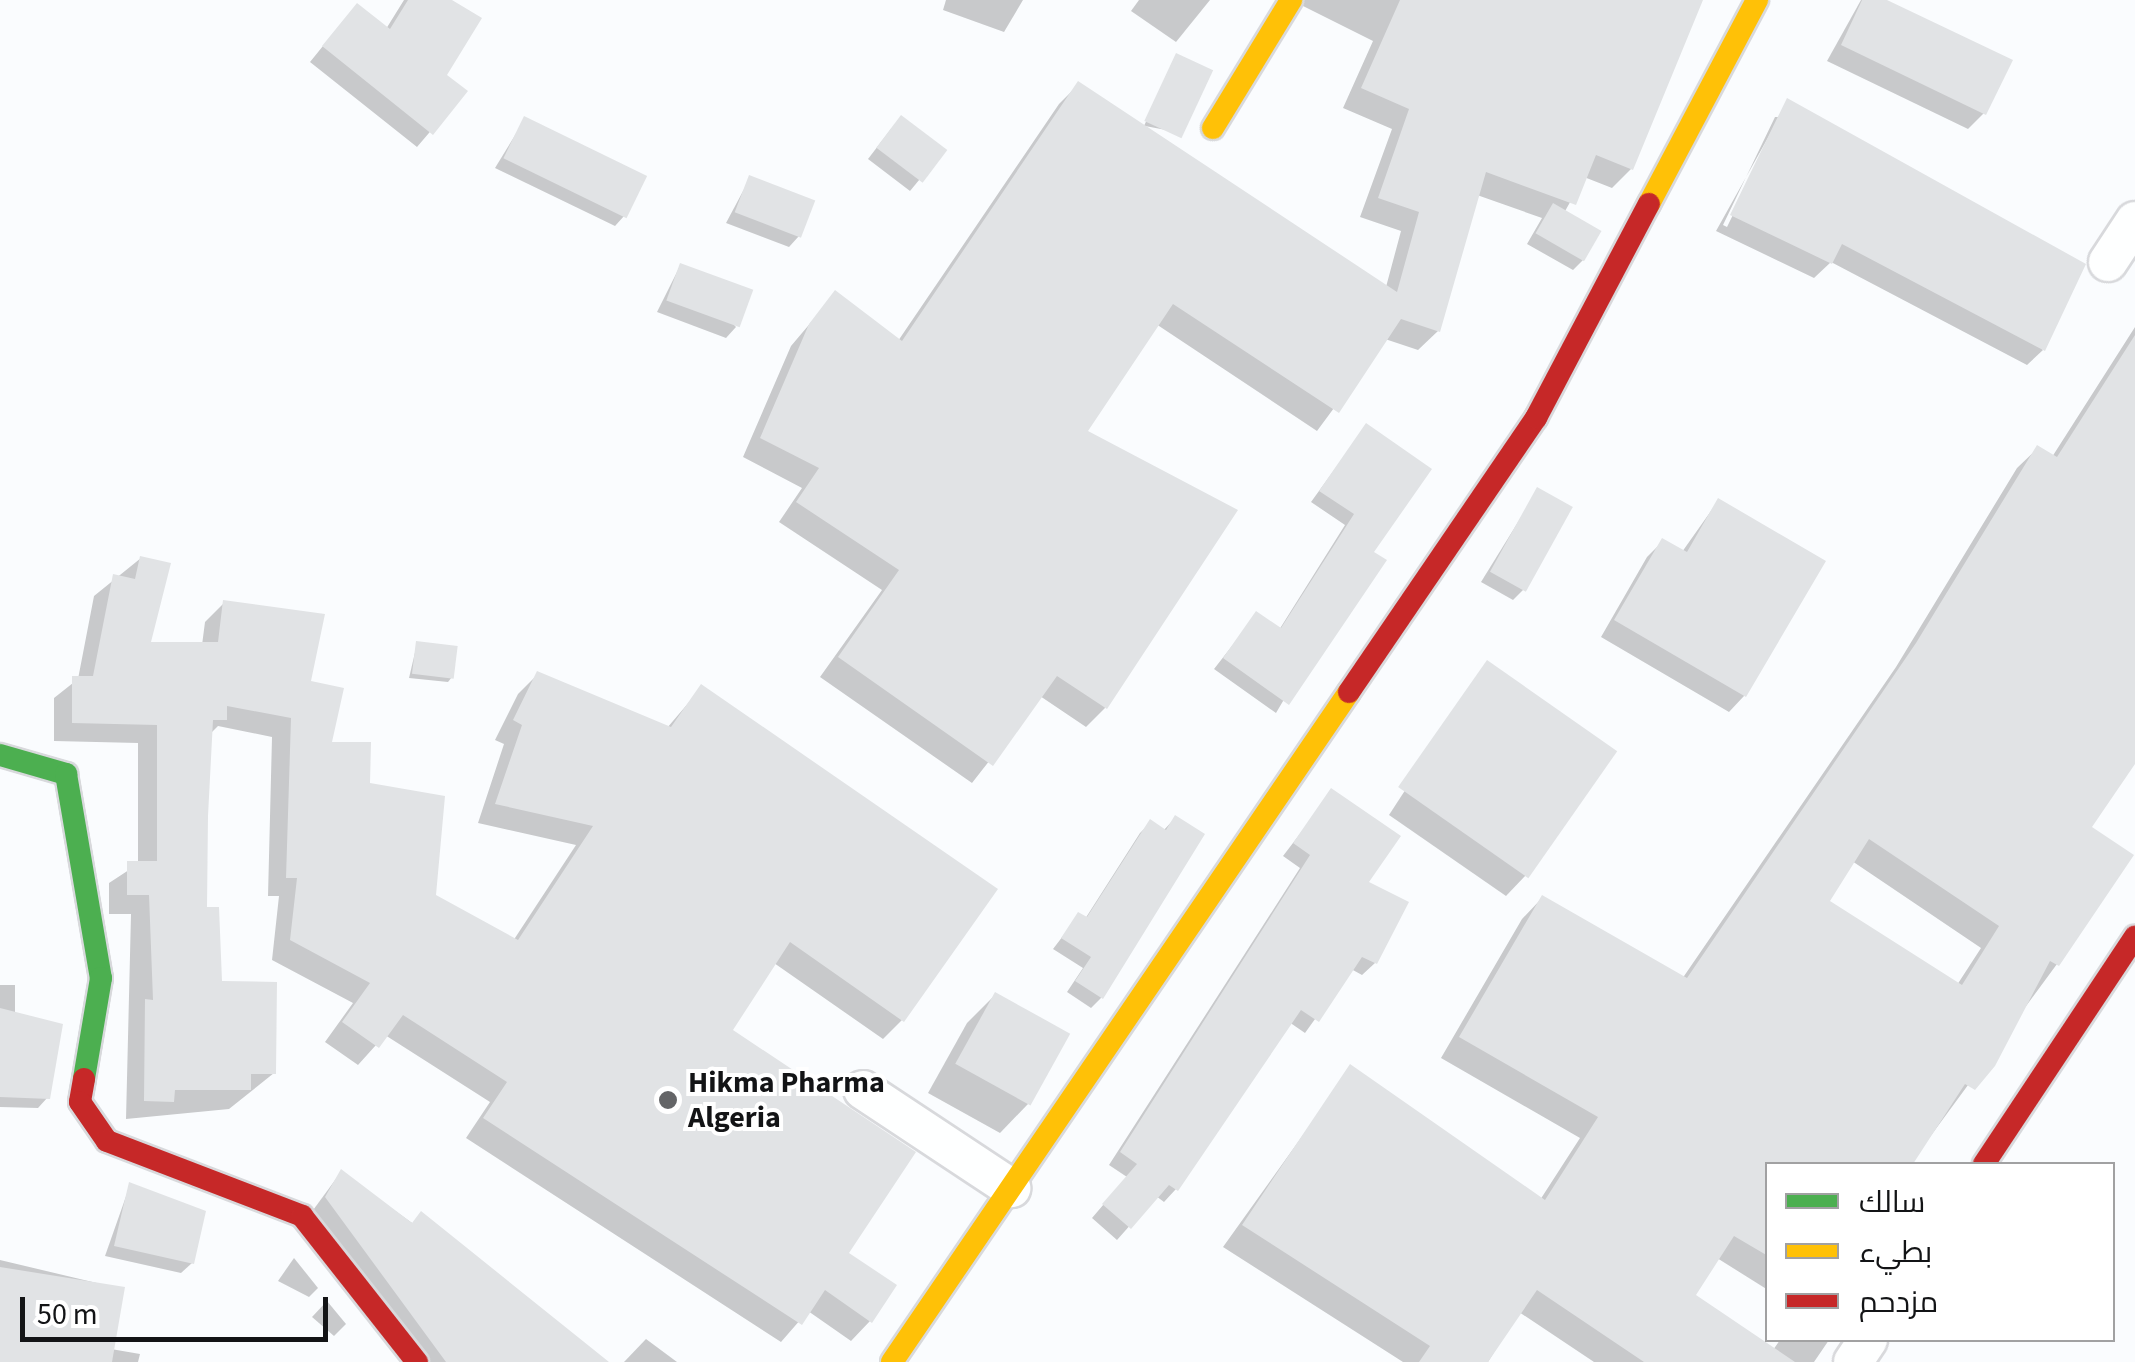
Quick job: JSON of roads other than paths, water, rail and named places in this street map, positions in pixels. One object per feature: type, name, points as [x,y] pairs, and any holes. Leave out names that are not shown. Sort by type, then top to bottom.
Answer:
[{"type":"street","points":[[1213,128],[1291,0]]},
{"type":"street","points":[[892,1362],[1536,418],[1757,0]]},
{"type":"street","points":[[2108,262],[2135,220]]},
{"type":"street","points":[[0,755],[66,774],[101,978],[80,1102],[106,1141],[302,1216],[416,1362]]},
{"type":"street","points":[[1985,1162],[2135,937]]},
{"type":"street","points":[[863,1090],[1010,1188]]},
{"type":"place","name":"Hikma Pharma Algeria","points":[[668,1100]]}]
